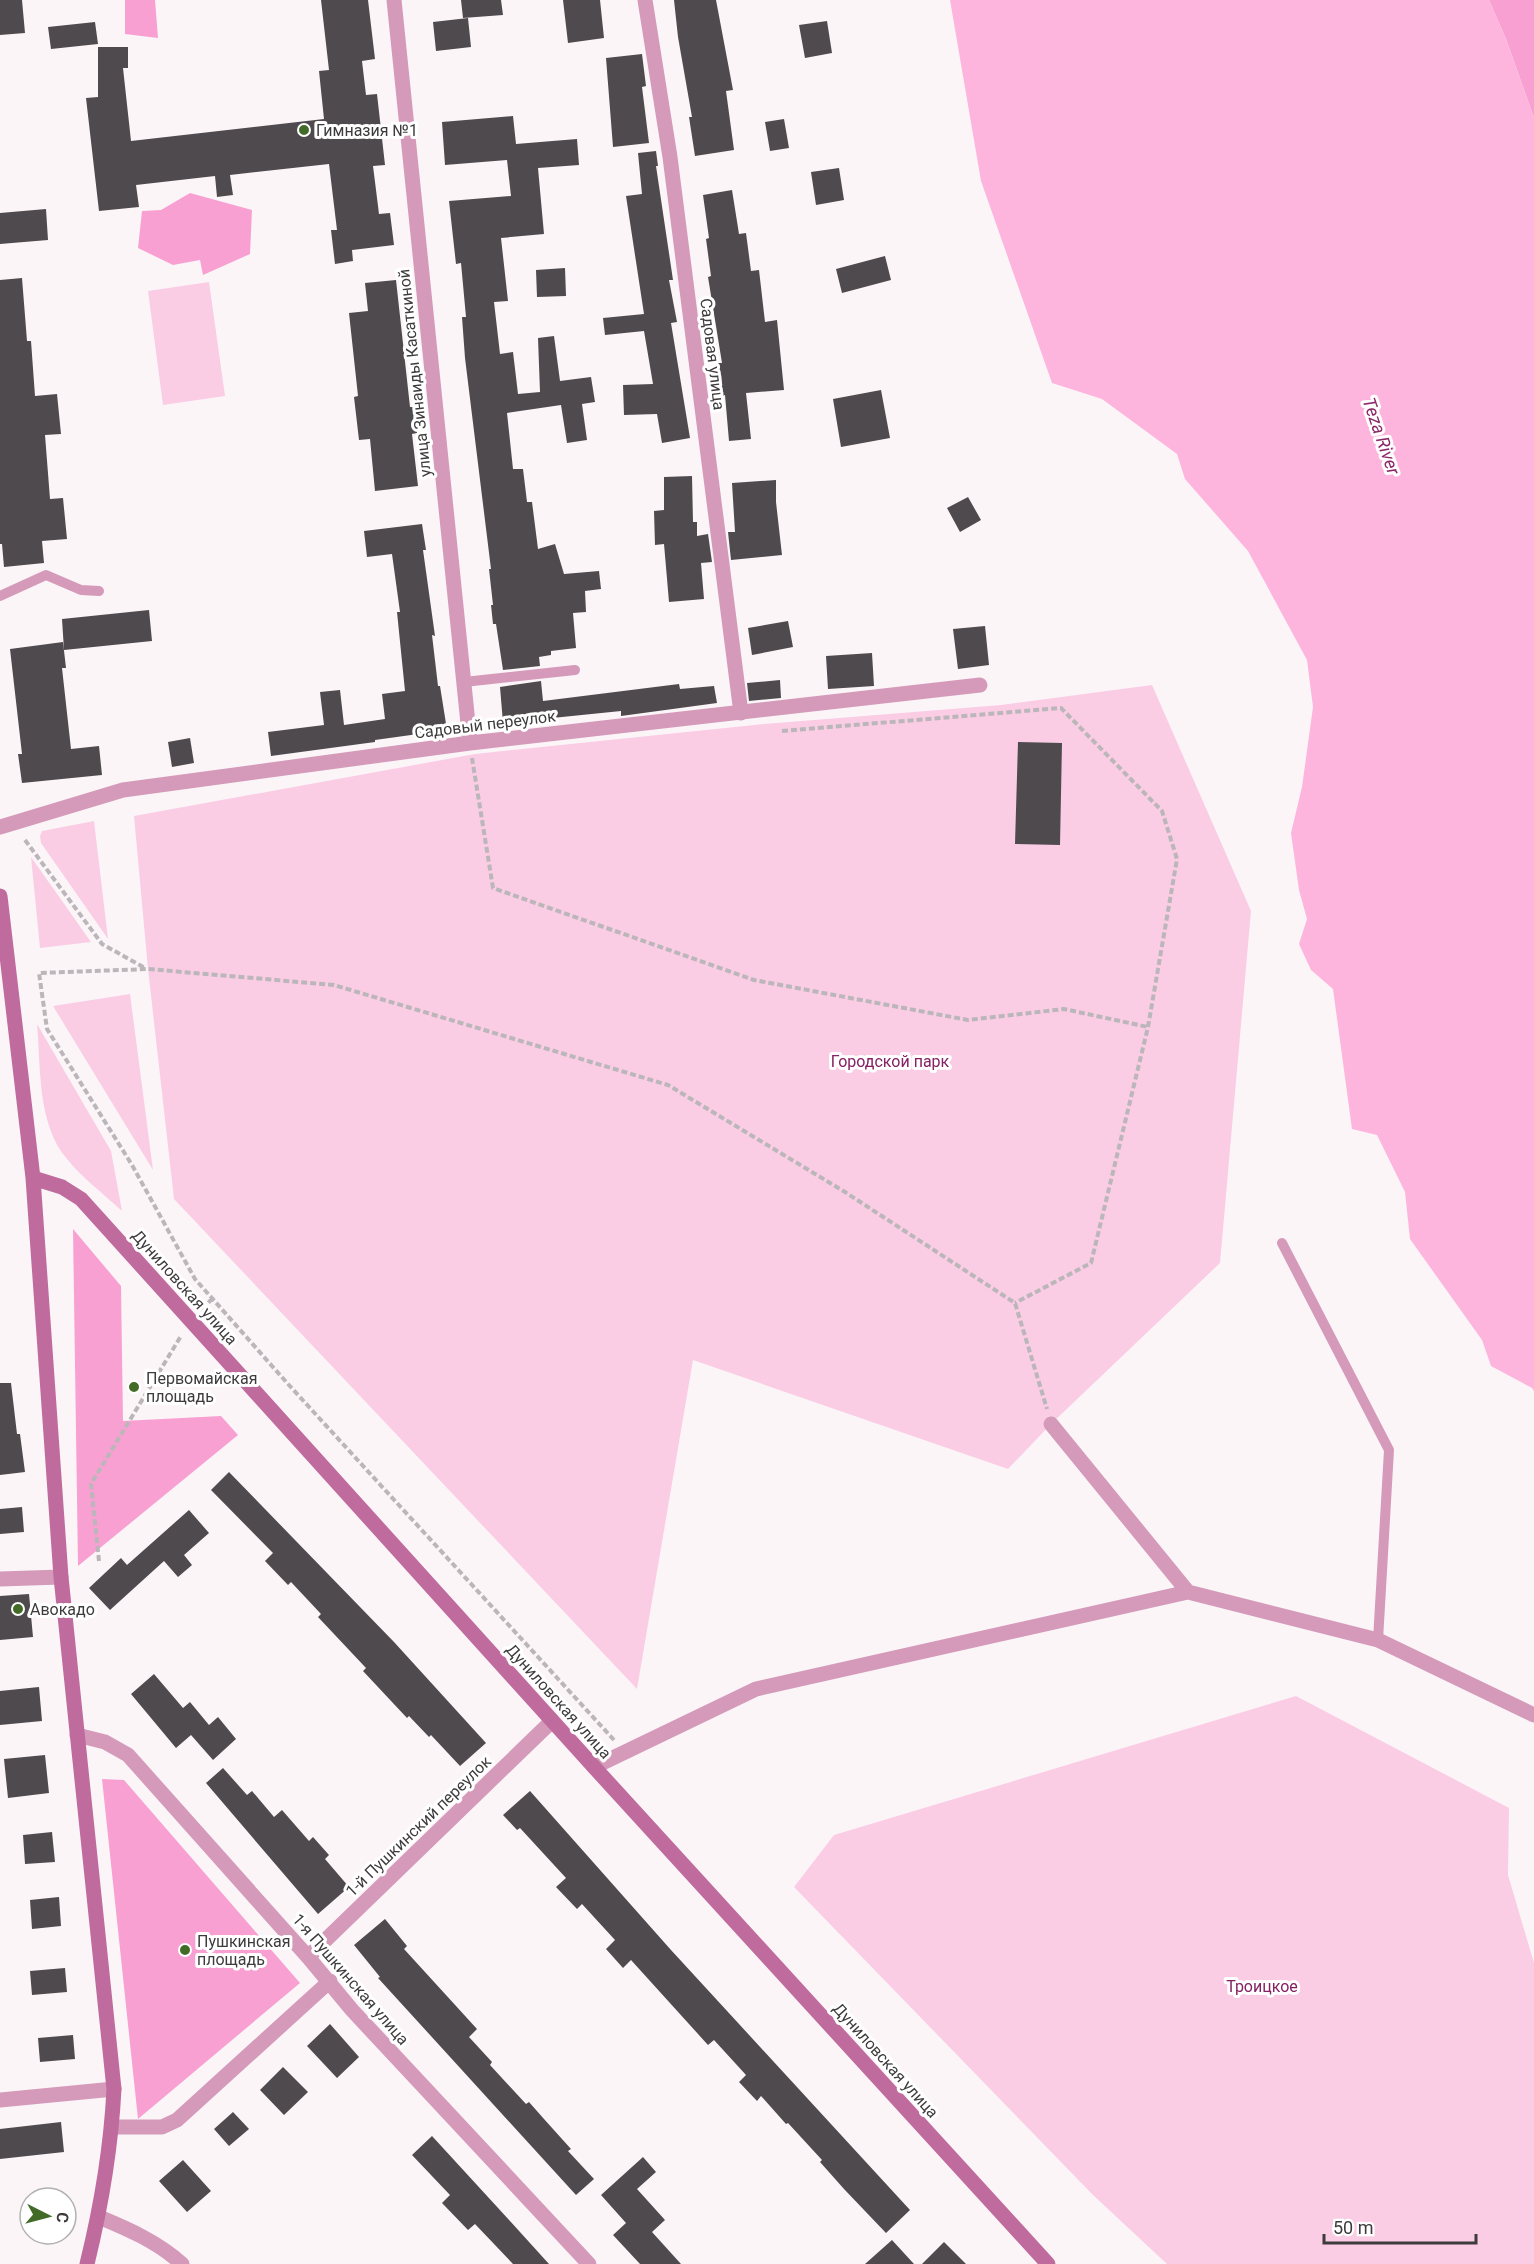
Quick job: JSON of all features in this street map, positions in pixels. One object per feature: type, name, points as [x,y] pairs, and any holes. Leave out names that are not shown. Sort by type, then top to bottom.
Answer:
[{"type":"main road","points":[[0,896],[33,1178],[61,1577],[114,2089],[112,2127],[99,2217],[87,2264]]},
{"type":"main road","name":"Дуниловская улица","points":[[33,1178],[62,1187],[81,1199],[552,1721],[1048,2264]]},
{"type":"street","name":"улица Зинаиды Касаткиной","points":[[394,0],[470,743]]},
{"type":"street","name":"Садовая улица","points":[[645,0],[671,169],[741,713]]},
{"type":"street","name":"Садовый переулок","points":[[0,827],[123,790],[470,743],[980,685]]},
{"type":"street","points":[[1051,1424],[1188,1592]]},
{"type":"street","points":[[0,1580],[61,1577]]},
{"type":"street","points":[[594,1767],[756,1689],[1188,1592],[1378,1640],[1534,1715]]},
{"type":"street","name":"1-й Пушкинский переулок","points":[[308,1956],[552,1721]]},
{"type":"street","name":"1-я Пушкинская улица","points":[[77,1735],[105,1742],[128,1755],[330,1981],[352,2010],[589,2264]]},
{"type":"street","points":[[112,2127],[162,2127],[177,2120],[330,1981]]},
{"type":"street","points":[[0,2100],[114,2089]]},
{"type":"street","points":[[99,2217],[169,2252],[182,2264]]},
{"type":"lane","points":[[0,596],[46,575],[81,590],[99,591]]},
{"type":"lane","points":[[464,682],[575,670]]},
{"type":"lane","points":[[1282,1243],[1389,1450],[1378,1640]]},
{"type":"path","points":[[782,731],[1061,708],[1162,811],[1177,859],[1148,1027],[1091,1263],[1015,1303]]},
{"type":"path","points":[[470,743],[493,888],[754,980],[968,1020],[1064,1010],[1148,1027]]},
{"type":"path","points":[[25,840],[102,944],[148,969]]},
{"type":"path","points":[[625,1752],[328,1428],[195,1279],[132,1165],[46,1029],[39,973],[148,969],[334,985],[668,1086],[845,1192],[1015,1303],[1051,1424]]},
{"type":"path","points":[[99,1561],[91,1484],[191,1321],[212,1299]]},
{"type":"green space","points":[[209,282],[225,396],[163,405],[148,291]]},
{"type":"green space","name":"Городской парк","points":[[1152,685],[1251,911],[1220,1263],[1051,1424],[1008,1469],[693,1360],[637,1689],[174,1199],[148,969],[134,816],[475,754],[764,724],[1001,705]]},
{"type":"green space","points":[[94,821],[108,939],[41,843],[40,836],[42,831]]},
{"type":"green space","points":[[31,857],[91,942],[40,948]]},
{"type":"green space","points":[[130,994],[153,1170],[53,1006]]},
{"type":"green space","points":[[37,1024],[111,1151],[122,1211],[79,1173],[57,1145],[45,1113],[42,1095]]},
{"type":"green space","name":"Троицкое","points":[[1296,1696],[1509,1808],[1508,1875],[1534,1963],[1534,2264],[1167,2264],[1093,2195],[794,1887],[834,1835]]},
{"type":"shaded area","points":[[125,0],[155,0],[158,38],[125,34]]},
{"type":"shaded area","points":[[1489,0],[1534,0],[1534,118],[1506,39]]},
{"type":"shaded area","points":[[190,193],[252,210],[250,254],[203,275],[200,260],[173,265],[138,248],[142,211],[161,210]]},
{"type":"shaded area","points":[[73,1229],[121,1286],[123,1421],[221,1416],[238,1435],[78,1566]]},
{"type":"shaded area","points":[[102,1779],[124,1780],[300,1983],[138,2119]]},
{"type":"water","name":"Teza River","points":[[950,0],[1489,0],[1506,39],[1534,118],[1534,1391],[1491,1366],[1482,1340],[1410,1239],[1405,1192],[1377,1135],[1352,1129],[1333,989],[1311,970],[1299,944],[1307,919],[1299,890],[1291,833],[1302,787],[1313,707],[1307,660],[1248,551],[1185,479],[1177,454],[1102,399],[1052,383],[981,181]]},
{"type":"building","points":[[0,0],[22,0],[25,33],[0,35]]},
{"type":"building","name":"Гимназия №1","points":[[321,0],[368,0],[375,59],[362,61],[366,95],[377,94],[385,165],[373,166],[379,214],[390,213],[394,245],[352,250],[353,261],[335,264],[331,230],[337,230],[329,164],[230,175],[233,195],[217,197],[215,176],[136,185],[139,207],[99,211],[86,98],[98,97],[98,47],[128,47],[128,68],[123,68],[131,141],[324,119],[319,71],[329,70]]},
{"type":"building","points":[[461,0],[501,0],[503,15],[463,18]]},
{"type":"building","points":[[563,0],[600,0],[604,38],[568,43]]},
{"type":"building","points":[[674,0],[716,0],[733,90],[726,91],[734,150],[695,156],[689,117],[692,117]]},
{"type":"building","points":[[468,18],[471,47],[436,51],[433,22]]},
{"type":"building","points":[[827,21],[832,53],[805,58],[799,25]]},
{"type":"building","points":[[95,22],[98,44],[51,49],[48,27]]},
{"type":"building","points":[[642,54],[646,86],[642,87],[649,143],[613,147],[606,58]]},
{"type":"building","points":[[513,116],[516,144],[577,139],[579,165],[538,168],[544,234],[501,238],[508,301],[494,302],[500,354],[513,352],[518,394],[540,392],[538,338],[554,336],[560,381],[591,377],[595,402],[582,404],[587,440],[567,443],[561,405],[507,413],[513,469],[523,469],[527,502],[532,502],[538,549],[555,544],[564,574],[599,571],[601,589],[585,591],[586,612],[573,613],[576,648],[551,651],[551,655],[539,657],[540,666],[503,670],[496,624],[493,624],[489,569],[491,569],[465,358],[462,317],[466,317],[461,263],[456,264],[449,201],[511,196],[507,160],[445,165],[442,122]]},
{"type":"building","points":[[784,119],[789,148],[770,151],[765,122]]},
{"type":"building","points":[[656,151],[658,166],[656,166],[673,280],[669,280],[677,322],[671,323],[690,438],[662,443],[657,414],[624,415],[623,385],[653,384],[644,331],[605,335],[603,318],[644,314],[626,196],[642,194],[638,153]]},
{"type":"building","points":[[839,168],[844,200],[816,205],[811,172]]},
{"type":"building","points":[[732,190],[739,234],[746,233],[751,271],[759,270],[765,322],[777,320],[784,390],[746,393],[751,439],[729,441],[725,395],[721,396],[718,363],[722,363],[708,277],[711,276],[706,239],[709,238],[703,195]]},
{"type":"building","points":[[46,209],[48,240],[0,244],[0,213]]},
{"type":"building","points":[[885,256],[891,280],[842,293],[836,269]]},
{"type":"building","points":[[565,268],[566,296],[537,297],[536,270]]},
{"type":"building","points":[[22,278],[27,341],[31,341],[35,396],[57,394],[61,434],[45,435],[50,499],[63,498],[67,539],[42,541],[44,563],[4,567],[2,544],[0,544],[0,280]]},
{"type":"building","points":[[396,280],[410,407],[414,407],[417,433],[412,434],[418,486],[375,491],[370,439],[359,440],[354,397],[358,396],[349,313],[368,311],[365,283]]},
{"type":"building","points":[[881,390],[890,438],[841,447],[833,399]]},
{"type":"building","points":[[692,476],[693,522],[697,522],[697,536],[708,534],[712,562],[701,563],[704,599],[669,602],[664,544],[655,545],[654,511],[664,510],[664,477]]},
{"type":"building","points":[[776,480],[782,555],[731,560],[728,532],[735,532],[732,483]]},
{"type":"building","points":[[968,497],[981,520],[960,532],[947,508]]},
{"type":"building","points":[[422,524],[426,550],[423,550],[435,636],[432,635],[438,686],[440,686],[447,730],[271,756],[268,732],[324,725],[320,692],[340,690],[344,725],[385,719],[382,694],[405,691],[397,612],[400,612],[392,554],[367,557],[364,531]]},
{"type":"building","points":[[149,610],[152,641],[64,650],[62,619]]},
{"type":"building","points":[[788,621],[793,647],[752,655],[748,628]]},
{"type":"building","points":[[985,626],[989,665],[958,669],[953,629]]},
{"type":"building","points":[[63,642],[66,668],[62,668],[71,749],[99,746],[102,775],[22,783],[18,754],[22,754],[10,649]]},
{"type":"building","points":[[872,653],[874,686],[828,689],[826,656]]},
{"type":"building","points":[[780,680],[781,698],[749,701],[747,683]]},
{"type":"building","points":[[541,681],[543,701],[679,684],[680,689],[714,686],[717,703],[621,716],[621,711],[503,723],[500,687]]},
{"type":"building","points":[[190,738],[194,763],[172,767],[168,742]]},
{"type":"building","points":[[1018,742],[1062,743],[1060,845],[1015,844]]},
{"type":"building","points":[[0,1383],[11,1383],[17,1434],[20,1434],[25,1472],[0,1475]]},
{"type":"building","points":[[229,1472],[394,1642],[486,1743],[460,1766],[431,1735],[429,1737],[409,1716],[407,1718],[363,1671],[366,1668],[318,1617],[321,1614],[291,1582],[288,1585],[265,1561],[273,1553],[211,1490]]},
{"type":"building","points":[[22,1507],[24,1532],[0,1534],[0,1509]]},
{"type":"building","points":[[189,1510],[209,1533],[184,1555],[192,1565],[178,1577],[164,1561],[110,1610],[89,1588],[121,1558],[127,1565]]},
{"type":"building","points":[[29,1594],[33,1637],[0,1640],[0,1596]]},
{"type":"building","points":[[154,1674],[183,1708],[190,1702],[209,1725],[218,1717],[236,1739],[213,1760],[191,1735],[176,1748],[131,1694]]},
{"type":"building","points":[[39,1687],[42,1721],[0,1725],[0,1691]]},
{"type":"building","points":[[45,1755],[49,1793],[8,1798],[4,1759]]},
{"type":"building","points":[[223,1768],[247,1795],[252,1791],[274,1817],[282,1810],[309,1841],[313,1837],[329,1855],[325,1859],[349,1887],[318,1914],[206,1783]]},
{"type":"building","points":[[530,1791],[671,1950],[910,2210],[886,2233],[844,2189],[820,2162],[822,2160],[788,2123],[786,2124],[761,2096],[757,2101],[739,2082],[746,2075],[714,2040],[708,2045],[631,1960],[623,1968],[606,1949],[615,1940],[582,1904],[577,1909],[556,1887],[566,1878],[520,1828],[517,1830],[503,1815]]},
{"type":"building","points":[[52,1832],[55,1862],[25,1864],[23,1835]]},
{"type":"building","points":[[59,1897],[61,1926],[32,1929],[30,1900]]},
{"type":"building","points":[[385,1919],[407,1946],[404,1949],[477,2029],[469,2037],[492,2062],[490,2065],[526,2104],[529,2102],[571,2149],[568,2151],[594,2179],[576,2195],[378,1978],[380,1977],[354,1945]]},
{"type":"building","points":[[65,1968],[67,1992],[32,1995],[30,1971]]},
{"type":"building","points":[[330,2024],[359,2057],[337,2078],[307,2046]]},
{"type":"building","points":[[73,2035],[75,2059],[40,2062],[38,2038]]},
{"type":"building","points":[[283,2067],[308,2092],[284,2115],[260,2090]]},
{"type":"building","points":[[233,2112],[249,2129],[229,2146],[214,2129]]},
{"type":"building","points":[[61,2122],[64,2152],[0,2159],[0,2129]]},
{"type":"building","points":[[432,2136],[549,2264],[513,2264],[475,2224],[468,2230],[442,2203],[450,2195],[412,2155]]},
{"type":"building","points":[[643,2157],[656,2172],[637,2189],[665,2220],[652,2232],[681,2264],[640,2264],[613,2235],[626,2223],[601,2195]]},
{"type":"building","points":[[183,2160],[211,2191],[187,2212],[159,2181]]},
{"type":"building","points":[[892,2240],[914,2264],[865,2264]]},
{"type":"building","points":[[944,2242],[966,2264],[922,2264]]},
{"type":"place","name":"Гимназия №1","points":[[304,130]]},
{"type":"place","name":"Первомайская площадь","points":[[134,1387]]},
{"type":"place","name":"Авокадо","points":[[18,1609]]},
{"type":"place","name":"Пушкинская площадь","points":[[185,1950]]}]
